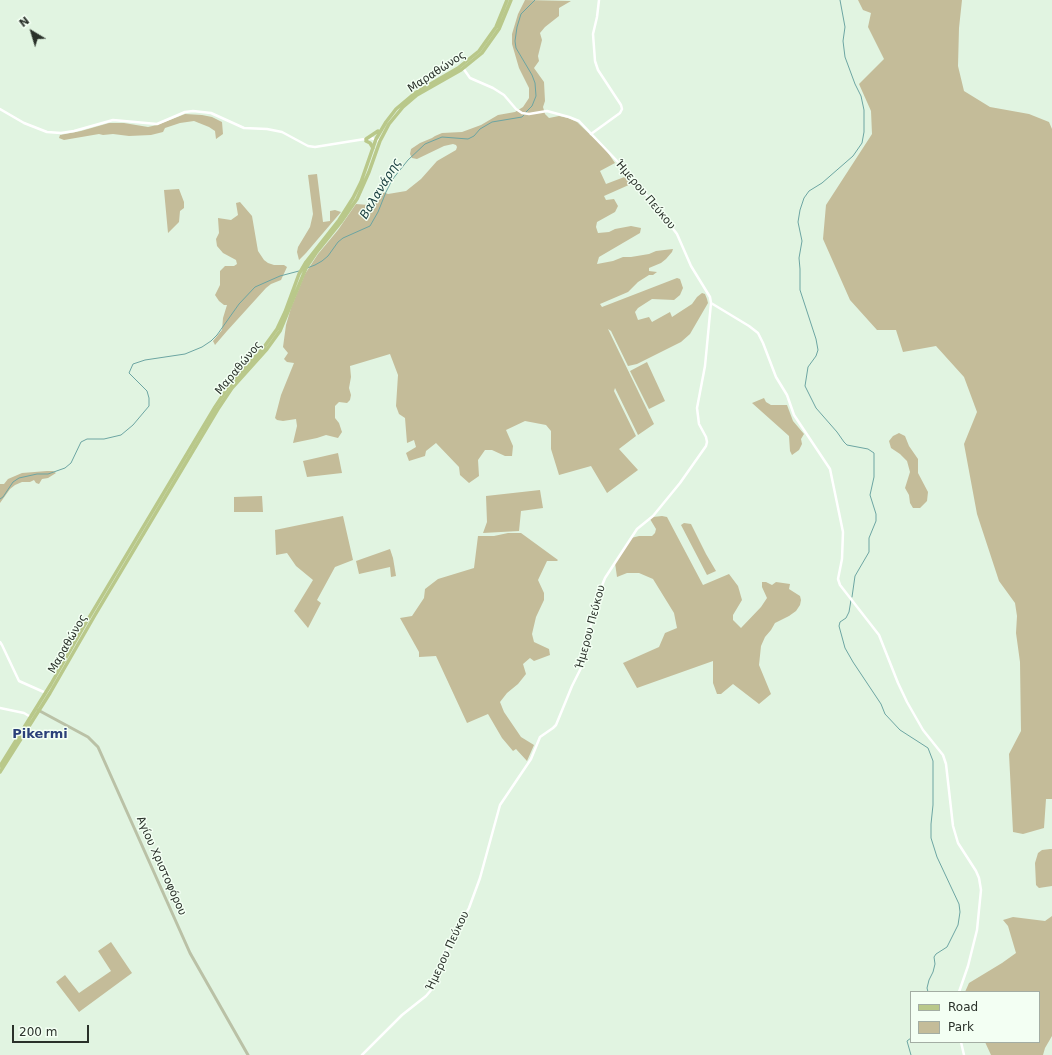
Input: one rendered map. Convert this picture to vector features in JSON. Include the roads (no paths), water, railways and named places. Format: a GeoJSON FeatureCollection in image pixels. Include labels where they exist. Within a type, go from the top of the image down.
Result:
{"type":"FeatureCollection","features":[{"type":"Feature","properties":{"kind":"main road","name":"Μαραθώνος"},"geometry":{"type":"LineString","coordinates":[[307,262],[352,207],[369,172],[382,128],[393,113],[409,98],[424,87],[458,68],[479,51],[496,27],[507,0]]}},
{"type":"Feature","properties":{"kind":"main road","name":"Μαραθώνος"},"geometry":{"type":"LineString","coordinates":[[0,772],[218,409],[232,388],[269,346],[280,330],[307,262],[354,198],[372,148],[406,104],[426,89],[464,68],[482,53],[493,38],[504,18],[511,0]]}},
{"type":"Feature","properties":{"kind":"main road"},"geometry":{"type":"LineString","coordinates":[[372,148],[370,143],[365,140],[382,128]]}},
{"type":"Feature","properties":{"kind":"main road","name":"Αγίου Χριστοφόρου"},"geometry":{"type":"LineString","coordinates":[[38,709],[88,737],[98,747],[187,948],[248,1055]]}},
{"type":"Feature","properties":{"kind":"main road","name":"Μαραθώνος"},"geometry":{"type":"LineString","coordinates":[[0,766],[32,719]]}},
{"type":"Feature","properties":{"kind":"street"},"geometry":{"type":"LineString","coordinates":[[591,134],[620,114],[622,109],[621,105],[598,70],[595,61],[593,34],[599,0]]}},
{"type":"Feature","properties":{"kind":"street","name":"Ήμερου Πεύκου"},"geometry":{"type":"LineString","coordinates":[[362,1055],[402,1015],[426,996],[432,989],[441,969],[449,944],[469,908],[480,878],[500,805],[531,759],[540,737],[556,725],[581,668],[599,592],[605,578],[637,529],[653,516],[680,483],[707,443],[706,437],[699,424],[697,408],[705,366],[711,303],[708,293],[688,259],[681,240],[669,223],[618,162],[579,121],[546,111],[530,114],[522,113],[516,109],[504,95],[469,77],[464,68]]}},
{"type":"Feature","properties":{"kind":"street"},"geometry":{"type":"LineString","coordinates":[[0,109],[24,123],[47,132],[61,133],[74,131],[113,120],[156,124],[185,112],[193,111],[211,114],[244,128],[267,129],[282,132],[308,146],[314,147],[365,140],[377,142]]}},
{"type":"Feature","properties":{"kind":"street"},"geometry":{"type":"LineString","coordinates":[[711,303],[758,333],[776,377],[787,395],[794,416],[830,469],[843,532],[843,550],[839,582],[843,590],[879,635],[907,702],[925,733],[943,755],[948,770],[952,819],[958,843],[976,871],[981,890],[977,930],[968,966],[959,991]]}},
{"type":"Feature","properties":{"kind":"street"},"geometry":{"type":"LineString","coordinates":[[0,642],[19,681],[47,694]]}},
{"type":"Feature","properties":{"kind":"street"},"geometry":{"type":"LineString","coordinates":[[0,708],[22,713],[32,719]]}},
{"type":"Feature","properties":{"kind":"street"},"geometry":{"type":"LineString","coordinates":[[961,1043],[964,1055]]}},
{"type":"Feature","properties":{"kind":"waterway","name":"Βαλανάρης"},"geometry":{"type":"LineString","coordinates":[[526,112],[532,106],[536,96],[535,83],[516,48],[515,41],[521,14],[535,0]]}},
{"type":"Feature","properties":{"kind":"waterway"},"geometry":{"type":"LineString","coordinates":[[840,0],[845,27],[843,41],[845,57],[861,96],[864,110],[864,132],[862,143],[853,156],[822,183],[809,191],[804,198],[798,222],[802,241],[799,258],[800,290],[816,339],[818,350],[816,356],[808,367],[805,386],[816,408],[847,445],[868,449],[874,453],[874,477],[870,495],[876,514],[876,521],[869,538],[869,552],[855,576],[852,597]]}},
{"type":"Feature","properties":{"kind":"waterway","name":"Βαλανάρης"},"geometry":{"type":"LineString","coordinates":[[307,268],[322,261],[343,238],[370,226],[392,180],[408,160],[425,144],[442,137],[468,139],[474,136],[480,129],[492,122],[522,117],[524,115]]}},
{"type":"Feature","properties":{"kind":"waterway","name":"Βαλανάρης"},"geometry":{"type":"LineString","coordinates":[[0,499],[13,482],[19,478],[37,474],[48,474],[65,468],[71,463],[81,442],[87,439],[104,439],[121,435],[133,425],[149,406],[147,391],[129,373],[133,364],[145,360],[185,354],[202,347],[217,335],[239,304],[255,287],[280,276],[299,271]]}},
{"type":"Feature","properties":{"kind":"waterway"},"geometry":{"type":"LineString","coordinates":[[851,600],[849,612],[846,618],[840,622],[839,626],[845,648],[881,704],[885,714],[900,730],[928,748],[933,761],[931,838],[937,857],[959,904],[960,912],[958,925],[947,947],[934,957],[935,964],[929,980],[928,991]]}},
{"type":"Feature","properties":{"kind":"waterway"},"geometry":{"type":"LineString","coordinates":[[910,1039],[907,1041],[911,1055]]}},
{"type":"Feature","properties":{"kind":"district","name":"Pikermi"},"geometry":{"type":"Point","coordinates":[40,735]}}]}
